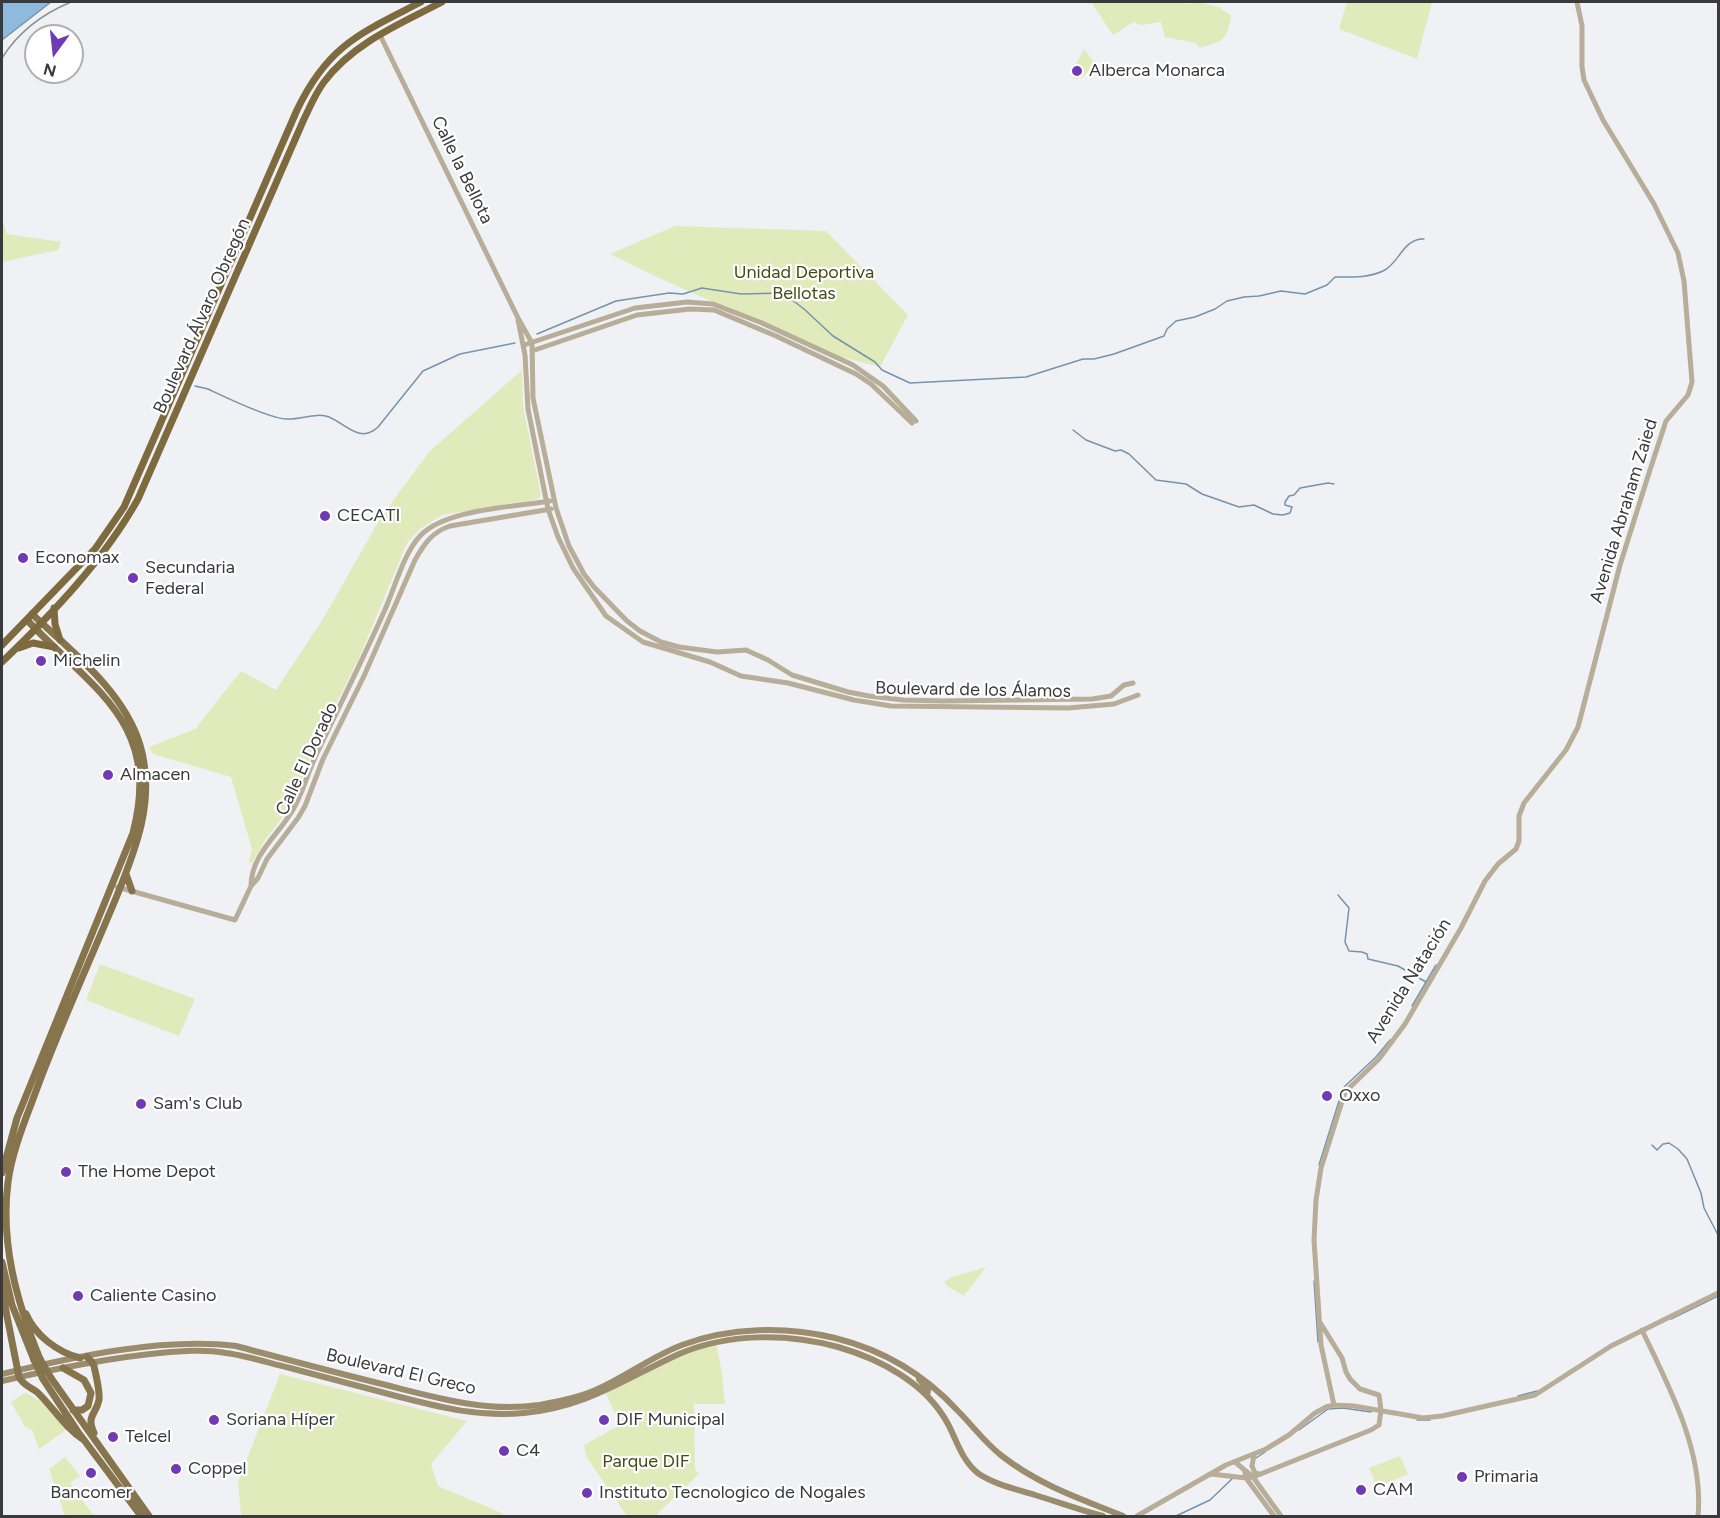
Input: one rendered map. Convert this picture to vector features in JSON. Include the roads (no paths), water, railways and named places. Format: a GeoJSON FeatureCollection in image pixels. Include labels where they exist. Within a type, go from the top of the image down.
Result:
{"type":"FeatureCollection","features":[{"type":"Feature","properties":{"kind":"highway","name":"Boulevard Álvaro Obregón"},"geometry":{"type":"LineString","coordinates":[[2,645],[95,549],[124,507],[297,110],[315,77],[331,57],[348,42],[421,2]]}},
{"type":"Feature","properties":{"kind":"highway","name":"Boulevard Álvaro Obregón"},"geometry":{"type":"LineString","coordinates":[[2,662],[54,608],[113,539],[138,499],[316,94],[334,69],[346,58],[380,35],[442,2]]}},
{"type":"Feature","properties":{"kind":"highway"},"geometry":{"type":"LineString","coordinates":[[54,608],[55,624],[60,640]]}},
{"type":"Feature","properties":{"kind":"highway"},"geometry":{"type":"LineString","coordinates":[[14,650],[33,643],[54,647]]}},
{"type":"Feature","properties":{"kind":"main road"},"geometry":{"type":"LineString","coordinates":[[2,1173],[17,1118],[116,886],[126,871],[139,835],[147,794],[146,772],[140,744],[132,723],[120,705],[99,679],[60,640],[41,622],[29,617]]}},
{"type":"Feature","properties":{"kind":"main road"},"geometry":{"type":"LineString","coordinates":[[29,617],[34,628],[105,695],[117,711],[133,740],[141,783],[138,814],[116,886],[51,1049],[13,1156],[8,1182],[7,1229],[12,1274],[37,1359]]}},
{"type":"Feature","properties":{"kind":"main road"},"geometry":{"type":"LineString","coordinates":[[126,871],[132,891]]}},
{"type":"Feature","properties":{"kind":"main road"},"geometry":{"type":"LineString","coordinates":[[2,1266],[21,1329],[47,1378],[84,1440],[140,1514],[149,1516]]}},
{"type":"Feature","properties":{"kind":"main road"},"geometry":{"type":"LineString","coordinates":[[2,1266],[4,1301],[18,1373],[24,1384],[37,1392],[84,1440]]}},
{"type":"Feature","properties":{"kind":"main road"},"geometry":{"type":"LineString","coordinates":[[16,1292],[32,1325],[57,1349],[65,1354],[86,1359],[99,1400],[90,1422],[99,1446]]}},
{"type":"Feature","properties":{"kind":"main road","name":"Boulevard El Greco"},"geometry":{"type":"LineString","coordinates":[[2,1381],[18,1373],[86,1359],[214,1351],[448,1401],[511,1407],[566,1400],[599,1389],[680,1345],[711,1336],[770,1329],[834,1338],[879,1353],[929,1382],[983,1440],[1041,1482],[1124,1516]]}},
{"type":"Feature","properties":{"kind":"main road","name":"Boulevard El Greco"},"geometry":{"type":"LineString","coordinates":[[335,1376],[453,1410],[490,1415],[528,1413],[568,1406],[694,1350],[730,1340],[776,1337],[825,1344],[868,1357],[926,1392],[947,1422],[971,1467],[992,1481],[1103,1516]]}},
{"type":"Feature","properties":{"kind":"main road","name":"Boulevard El Greco"},"geometry":{"type":"LineString","coordinates":[[2,1374],[63,1368],[86,1359]]}},
{"type":"Feature","properties":{"kind":"main road"},"geometry":{"type":"LineString","coordinates":[[63,1368],[84,1380],[91,1393],[88,1406],[82,1410],[73,1410]]}},
{"type":"Feature","properties":{"kind":"main road"},"geometry":{"type":"LineString","coordinates":[[915,1373],[926,1392],[937,1393],[958,1411]]}},
{"type":"Feature","properties":{"kind":"main road"},"geometry":{"type":"LineString","coordinates":[[47,1378],[99,1446],[140,1514]]}},
{"type":"Feature","properties":{"kind":"main road"},"geometry":{"type":"LineString","coordinates":[[1018,1490],[1039,1492],[1042,1488],[1041,1482]]}},
{"type":"Feature","properties":{"kind":"main road"},"geometry":{"type":"LineString","coordinates":[[1075,1497],[1072,1507],[1080,1516]]}},
{"type":"Feature","properties":{"kind":"street","name":"Avenida Abraham Zaied"},"geometry":{"type":"LineString","coordinates":[[1508,856],[1516,849],[1519,841],[1519,816],[1524,803],[1566,750],[1578,727],[1620,565],[1666,421],[1673,410],[1685,399],[1692,382],[1685,292],[1678,253],[1654,204],[1603,120],[1584,80],[1581,57],[1582,26],[1577,2]]}},
{"type":"Feature","properties":{"kind":"street","name":"Calle la Bellota"},"geometry":{"type":"LineString","coordinates":[[380,35],[532,343]]}},
{"type":"Feature","properties":{"kind":"street"},"geometry":{"type":"LineString","coordinates":[[524,345],[636,308],[687,302],[725,307],[777,333]]}},
{"type":"Feature","properties":{"kind":"street"},"geometry":{"type":"LineString","coordinates":[[525,353],[629,317],[666,310],[714,310],[853,365],[890,393],[914,422]]}},
{"type":"Feature","properties":{"kind":"street","name":"Calle la Bellota"},"geometry":{"type":"LineString","coordinates":[[518,318],[524,345]]}},
{"type":"Feature","properties":{"kind":"street","name":"Boulevard de los Álamos"},"geometry":{"type":"LineString","coordinates":[[532,343],[533,398],[556,508],[576,561],[594,587],[640,631],[679,648],[717,652],[746,650],[768,660],[785,672],[803,679],[848,692],[903,700],[1092,699],[1111,696],[1124,685],[1132,683]]}},
{"type":"Feature","properties":{"kind":"street","name":"Boulevard de los Álamos"},"geometry":{"type":"LineString","coordinates":[[524,345],[527,400],[548,509],[558,537],[573,568],[606,616],[644,642],[710,662],[741,675],[788,682],[854,700],[891,706],[1068,708],[1114,704],[1138,695]]}},
{"type":"Feature","properties":{"kind":"street","name":"Calle El Dorado"},"geometry":{"type":"LineString","coordinates":[[251,886],[251,876],[259,856],[280,830],[296,804],[315,756],[374,636],[406,560],[420,536],[430,527],[451,518],[554,500]]}},
{"type":"Feature","properties":{"kind":"street","name":"Calle El Dorado"},"geometry":{"type":"LineString","coordinates":[[251,886],[305,806],[323,759],[424,545],[440,530],[450,526],[556,508]]}},
{"type":"Feature","properties":{"kind":"street","name":"Avenida Natación"},"geometry":{"type":"LineString","coordinates":[[1334,1405],[1322,1345],[1314,1240],[1316,1200],[1324,1156],[1345,1092],[1379,1059],[1400,1031],[1461,928],[1485,881],[1498,864],[1508,856]]}},
{"type":"Feature","properties":{"kind":"street"},"geometry":{"type":"LineString","coordinates":[[116,886],[235,920],[251,886]]}},
{"type":"Feature","properties":{"kind":"street"},"geometry":{"type":"LineString","coordinates":[[1137,1516],[1226,1465],[1253,1457],[1278,1442],[1318,1411],[1334,1405],[1381,1410],[1423,1418],[1442,1416],[1535,1395],[1600,1353],[1719,1293]]}},
{"type":"Feature","properties":{"kind":"street"},"geometry":{"type":"LineString","coordinates":[[1211,1474],[1259,1474],[1379,1425],[1381,1410],[1379,1395],[1360,1389],[1350,1379],[1342,1358],[1320,1322]]}},
{"type":"Feature","properties":{"kind":"street"},"geometry":{"type":"LineString","coordinates":[[1642,1330],[1674,1399],[1686,1433],[1695,1464],[1699,1498],[1698,1516]]}},
{"type":"Feature","properties":{"kind":"street"},"geometry":{"type":"LineString","coordinates":[[1246,1474],[1253,1457]]}},
{"type":"Feature","properties":{"kind":"street"},"geometry":{"type":"LineString","coordinates":[[1253,1457],[1254,1471],[1259,1474]]}},
{"type":"Feature","properties":{"kind":"street"},"geometry":{"type":"LineString","coordinates":[[1235,1462],[1281,1516]]}},
{"type":"Feature","properties":{"kind":"street"},"geometry":{"type":"LineString","coordinates":[[1221,1475],[1235,1462]]}},
{"type":"Feature","properties":{"kind":"street"},"geometry":{"type":"LineString","coordinates":[[1246,1474],[1274,1516]]}},
{"type":"Feature","properties":{"kind":"water"},"geometry":{"type":"Polygon","coordinates":[[[2,2],[51,2],[2,40],[2,2]]]}},
{"type":"Feature","properties":{"kind":"waterway"},"geometry":{"type":"LineString","coordinates":[[537,334],[616,301],[669,293],[683,294],[702,288],[741,294],[783,293],[833,336],[875,362],[882,370],[910,383],[1026,377],[1083,359],[1114,354],[1164,336],[1167,329],[1176,321],[1195,317],[1227,301],[1281,291],[1305,294],[1327,285],[1335,277],[1359,277],[1383,271],[1411,243],[1424,239]]}},
{"type":"Feature","properties":{"kind":"waterway"},"geometry":{"type":"LineString","coordinates":[[195,386],[208,389],[247,407],[279,418],[324,416],[353,431],[365,434],[378,427],[423,371],[460,354],[515,343]]}},
{"type":"Feature","properties":{"kind":"waterway"},"geometry":{"type":"LineString","coordinates":[[1073,430],[1086,440],[1129,454],[1156,480],[1186,484],[1202,494],[1239,507],[1254,505],[1273,514],[1283,515],[1290,513],[1292,507],[1285,505],[1285,502],[1300,488],[1334,484]]}},
{"type":"Feature","properties":{"kind":"waterway"},"geometry":{"type":"LineString","coordinates":[[1338,895],[1349,908],[1345,942],[1349,951],[1362,952],[1367,954],[1368,959],[1398,966],[1426,982]]}},
{"type":"Feature","properties":{"kind":"waterway"},"geometry":{"type":"LineString","coordinates":[[1412,1006],[1436,965]]}},
{"type":"Feature","properties":{"kind":"waterway"},"geometry":{"type":"LineString","coordinates":[[1343,1091],[1344,1087],[1376,1057],[1390,1040]]}},
{"type":"Feature","properties":{"kind":"waterway"},"geometry":{"type":"LineString","coordinates":[[1319,1165],[1339,1101]]}},
{"type":"Feature","properties":{"kind":"waterway"},"geometry":{"type":"LineString","coordinates":[[1652,1145],[1657,1150],[1663,1144],[1669,1143],[1687,1159],[1701,1193],[1704,1208],[1718,1235]]}},
{"type":"Feature","properties":{"kind":"waterway"},"geometry":{"type":"LineString","coordinates":[[1314,1281],[1318,1342]]}},
{"type":"Feature","properties":{"kind":"waterway"},"geometry":{"type":"LineString","coordinates":[[1671,1319],[1718,1296]]}},
{"type":"Feature","properties":{"kind":"waterway"},"geometry":{"type":"LineString","coordinates":[[1518,1396],[1537,1391]]}},
{"type":"Feature","properties":{"kind":"waterway"},"geometry":{"type":"LineString","coordinates":[[1299,1430],[1328,1409],[1343,1408],[1371,1412]]}},
{"type":"Feature","properties":{"kind":"waterway"},"geometry":{"type":"LineString","coordinates":[[1417,1420],[1430,1420]]}},
{"type":"Feature","properties":{"kind":"waterway"},"geometry":{"type":"LineString","coordinates":[[1256,1458],[1265,1452]]}},
{"type":"Feature","properties":{"kind":"waterway"},"geometry":{"type":"LineString","coordinates":[[1176,1516],[1210,1500],[1233,1478]]}},
{"type":"Feature","properties":{"kind":"railway"},"geometry":{"type":"LineString","coordinates":[[2,58],[32,24],[71,2]]}},
{"type":"Feature","properties":{"kind":"place","name":"Alberca Monarca"},"geometry":{"type":"Point","coordinates":[1077,71]}},
{"type":"Feature","properties":{"kind":"place","name":"CECATI"},"geometry":{"type":"Point","coordinates":[325,516]}},
{"type":"Feature","properties":{"kind":"place","name":"Economax"},"geometry":{"type":"Point","coordinates":[23,558]}},
{"type":"Feature","properties":{"kind":"place","name":"Secundaria Federal"},"geometry":{"type":"Point","coordinates":[133,578]}},
{"type":"Feature","properties":{"kind":"place","name":"Michelin"},"geometry":{"type":"Point","coordinates":[41,661]}},
{"type":"Feature","properties":{"kind":"place","name":"Almacen"},"geometry":{"type":"Point","coordinates":[108,775]}},
{"type":"Feature","properties":{"kind":"place","name":"Oxxo"},"geometry":{"type":"Point","coordinates":[1327,1096]}},
{"type":"Feature","properties":{"kind":"place","name":"Sam's Club"},"geometry":{"type":"Point","coordinates":[141,1104]}},
{"type":"Feature","properties":{"kind":"place","name":"The Home Depot"},"geometry":{"type":"Point","coordinates":[66,1172]}},
{"type":"Feature","properties":{"kind":"place","name":"Caliente Casino"},"geometry":{"type":"Point","coordinates":[78,1296]}},
{"type":"Feature","properties":{"kind":"place","name":"Soriana Híper"},"geometry":{"type":"Point","coordinates":[214,1420]}},
{"type":"Feature","properties":{"kind":"place","name":"DIF Municipal"},"geometry":{"type":"Point","coordinates":[604,1420]}},
{"type":"Feature","properties":{"kind":"place","name":"Telcel"},"geometry":{"type":"Point","coordinates":[113,1437]}},
{"type":"Feature","properties":{"kind":"place","name":"C4"},"geometry":{"type":"Point","coordinates":[504,1451]}},
{"type":"Feature","properties":{"kind":"place","name":"Coppel"},"geometry":{"type":"Point","coordinates":[176,1469]}},
{"type":"Feature","properties":{"kind":"place","name":"Bancomer"},"geometry":{"type":"Point","coordinates":[91,1473]}},
{"type":"Feature","properties":{"kind":"place","name":"Primaria"},"geometry":{"type":"Point","coordinates":[1462,1477]}},
{"type":"Feature","properties":{"kind":"place","name":"CAM"},"geometry":{"type":"Point","coordinates":[1361,1490]}},
{"type":"Feature","properties":{"kind":"place","name":"Instituto Tecnologico de Nogales"},"geometry":{"type":"Point","coordinates":[587,1493]}},
{"type":"Feature","properties":{"kind":"park label","name":"Unidad Deportiva Bellotas"},"geometry":{"type":"Point","coordinates":[804,283]}},
{"type":"Feature","properties":{"kind":"park label","name":"Parque DIF"},"geometry":{"type":"Point","coordinates":[646,1462]}}]}
